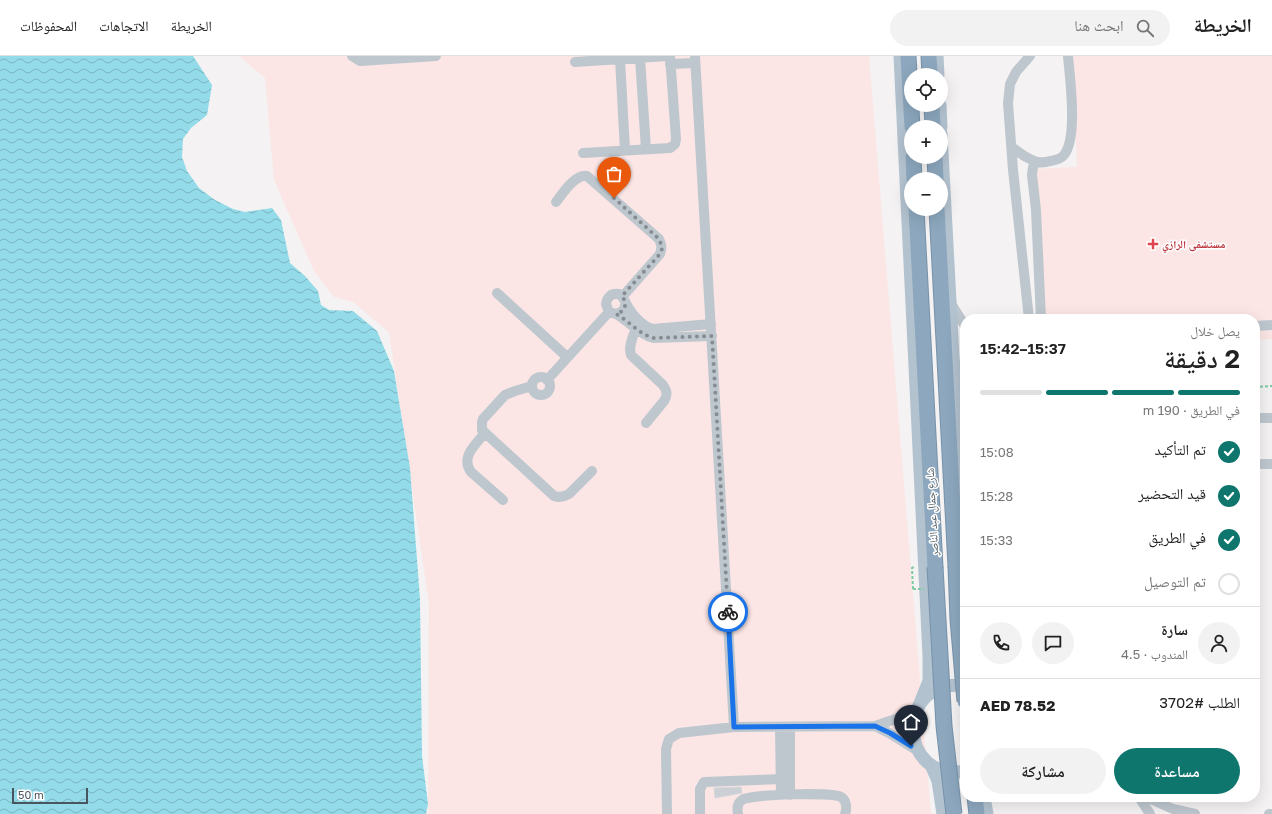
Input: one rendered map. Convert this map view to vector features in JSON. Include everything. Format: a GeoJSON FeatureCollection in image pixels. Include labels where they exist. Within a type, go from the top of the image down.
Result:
{"type":"FeatureCollection","features":[{"type":"Feature","properties":{"kind":"highway"},"geometry":{"type":"LineString","coordinates":[[908,56],[912,120]]}},
{"type":"Feature","properties":{"kind":"highway"},"geometry":{"type":"LineString","coordinates":[[929,56],[930,68]]}},
{"type":"Feature","properties":{"kind":"highway","name":"شارع جمال عبد الناصر"},"geometry":{"type":"LineString","coordinates":[[916,216],[943,719],[954,814]]}},
{"type":"Feature","properties":{"kind":"highway","name":"شارع جمال عبد الناصر"},"geometry":{"type":"LineString","coordinates":[[937,216],[960,642]]}},
{"type":"Feature","properties":{"kind":"highway"},"geometry":{"type":"LineString","coordinates":[[976,802],[977,814]]}},
{"type":"Feature","properties":{"kind":"main road"},"geometry":{"type":"LineString","coordinates":[[900,56],[929,681],[913,723],[913,734],[918,750],[931,764],[947,771],[960,772]]}},
{"type":"Feature","properties":{"kind":"main road"},"geometry":{"type":"LineString","coordinates":[[937,56],[938,68]]}},
{"type":"Feature","properties":{"kind":"main road"},"geometry":{"type":"LineString","coordinates":[[943,164],[960,486]]}},
{"type":"Feature","properties":{"kind":"main road"},"geometry":{"type":"LineString","coordinates":[[918,709],[926,697],[936,690],[948,686],[960,686]]}},
{"type":"Feature","properties":{"kind":"main road"},"geometry":{"type":"LineString","coordinates":[[931,764],[938,780],[943,814]]}},
{"type":"Feature","properties":{"kind":"main road"},"geometry":{"type":"LineString","coordinates":[[985,802],[987,814]]}},
{"type":"Feature","properties":{"kind":"street"},"geometry":{"type":"LineString","coordinates":[[352,56],[360,60],[436,56]]}},
{"type":"Feature","properties":{"kind":"street"},"geometry":{"type":"LineString","coordinates":[[1029,314],[1008,103],[1010,84],[1016,72],[1030,56]]}},
{"type":"Feature","properties":{"kind":"street"},"geometry":{"type":"LineString","coordinates":[[1012,147],[1025,157],[1042,163],[1058,160],[1063,156],[1068,148],[1071,134],[1072,100],[1068,56]]}},
{"type":"Feature","properties":{"kind":"street"},"geometry":{"type":"LineString","coordinates":[[640,58],[646,149]]}},
{"type":"Feature","properties":{"kind":"street"},"geometry":{"type":"LineString","coordinates":[[575,62],[640,58],[695,59],[734,727]]}},
{"type":"Feature","properties":{"kind":"street"},"geometry":{"type":"LineString","coordinates":[[620,59],[625,150]]}},
{"type":"Feature","properties":{"kind":"street"},"geometry":{"type":"LineString","coordinates":[[583,153],[670,148],[675,144],[669,59]]}},
{"type":"Feature","properties":{"kind":"street"},"geometry":{"type":"LineString","coordinates":[[1036,162],[1032,167],[1032,175],[1036,210],[1041,314]]}},
{"type":"Feature","properties":{"kind":"street"},"geometry":{"type":"LineString","coordinates":[[547,380],[613,313],[623,311],[624,300],[660,254],[662,249],[659,239],[587,176],[579,176],[556,202]]}},
{"type":"Feature","properties":{"kind":"street"},"geometry":{"type":"LineString","coordinates":[[497,293],[567,358]]}},
{"type":"Feature","properties":{"kind":"street"},"geometry":{"type":"LineString","coordinates":[[711,324],[653,329],[647,327],[631,311],[624,300],[615,294],[608,297],[606,304],[613,313],[646,336],[658,339],[712,336]]}},
{"type":"Feature","properties":{"kind":"street"},"geometry":{"type":"LineString","coordinates":[[950,302],[960,318]]}},
{"type":"Feature","properties":{"kind":"street"},"geometry":{"type":"LineString","coordinates":[[1260,326],[1272,325]]}},
{"type":"Feature","properties":{"kind":"street"},"geometry":{"type":"LineString","coordinates":[[636,328],[630,346],[631,355],[663,385],[667,393],[664,401],[646,423]]}},
{"type":"Feature","properties":{"kind":"street"},"geometry":{"type":"LineString","coordinates":[[955,390],[960,374]]}},
{"type":"Feature","properties":{"kind":"street"},"geometry":{"type":"LineString","coordinates":[[537,378],[544,378],[550,386],[545,395],[541,395],[535,393],[532,386],[534,380],[537,378]]}},
{"type":"Feature","properties":{"kind":"street"},"geometry":{"type":"LineString","coordinates":[[532,386],[510,393],[501,399],[482,422],[481,426],[485,433],[554,496],[564,497],[569,494],[592,471]]}},
{"type":"Feature","properties":{"kind":"street"},"geometry":{"type":"LineString","coordinates":[[1260,418],[1272,418]]}},
{"type":"Feature","properties":{"kind":"street"},"geometry":{"type":"LineString","coordinates":[[485,433],[469,453],[466,463],[471,472],[503,500]]}},
{"type":"Feature","properties":{"kind":"street"},"geometry":{"type":"LineString","coordinates":[[1260,464],[1272,464]]}},
{"type":"Feature","properties":{"kind":"street"},"geometry":{"type":"LineString","coordinates":[[667,814],[666,748],[669,739],[679,733],[734,727],[875,726],[918,709]]}},
{"type":"Feature","properties":{"kind":"street"},"geometry":{"type":"LineString","coordinates":[[875,726],[918,750]]}},
{"type":"Feature","properties":{"kind":"street"},"geometry":{"type":"LineString","coordinates":[[785,727],[781,779],[785,795]]}},
{"type":"Feature","properties":{"kind":"street"},"geometry":{"type":"LineString","coordinates":[[785,727],[785,795]]}},
{"type":"Feature","properties":{"kind":"street"},"geometry":{"type":"LineString","coordinates":[[700,814],[700,789],[704,782],[781,779]]}},
{"type":"Feature","properties":{"kind":"street"},"geometry":{"type":"LineString","coordinates":[[738,814],[739,803],[742,799],[748,797],[785,795],[836,795],[844,800],[846,805],[845,814]]}},
{"type":"Feature","properties":{"kind":"street"},"geometry":{"type":"LineString","coordinates":[[1142,802],[1150,814]]}},
{"type":"Feature","properties":{"kind":"street"},"geometry":{"type":"LineString","coordinates":[[1157,802],[1182,813],[1195,814]]}},
{"type":"Feature","properties":{"kind":"path"},"geometry":{"type":"LineString","coordinates":[[1260,387],[1272,386]]}},
{"type":"Feature","properties":{"kind":"path"},"geometry":{"type":"LineString","coordinates":[[912,568],[913,589]]}},
{"type":"Feature","properties":{"kind":"shaded area"},"geometry":{"type":"Polygon","coordinates":[[[239,56],[869,56],[931,814],[428,814],[429,604],[389,332],[353,302],[334,297],[314,271],[274,180],[265,78],[239,56]]]}},
{"type":"Feature","properties":{"kind":"shaded area","name":"مستشفى الرازي"},"geometry":{"type":"Polygon","coordinates":[[[1072,56],[1272,56],[1272,339],[1260,340],[1260,314],[1037,314],[1030,169],[1077,167],[1072,56]]]}},
{"type":"Feature","properties":{"kind":"water"},"geometry":{"type":"Polygon","coordinates":[[[0,56],[193,56],[212,85],[207,115],[191,128],[183,139],[182,157],[187,171],[199,188],[215,200],[233,209],[245,212],[272,208],[281,220],[290,263],[305,276],[318,291],[321,305],[329,310],[353,311],[377,331],[394,371],[410,468],[420,599],[422,756],[428,804],[426,814],[0,814],[0,56]]]}},
{"type":"Feature","properties":{"kind":"building"},"geometry":{"type":"Polygon","coordinates":[[[741,787],[742,793],[715,798],[714,788],[741,787]]]}},
{"type":"Feature","properties":{"kind":"way so far"},"geometry":{"type":"LineString","coordinates":[[614,198],[659,239],[662,249],[658,258],[622,296],[625,299],[625,307],[623,311],[616,314],[646,336],[658,339],[712,336],[728,612]]}},
{"type":"Feature","properties":{"kind":"place","name":"مستشفى الرازي"},"geometry":{"type":"Point","coordinates":[1153,244]}},
{"type":"Feature","properties":{"kind":"route"},"geometry":{"type":"LineString","coordinates":[[728,612],[734,727],[875,726],[911,746]]}}]}
